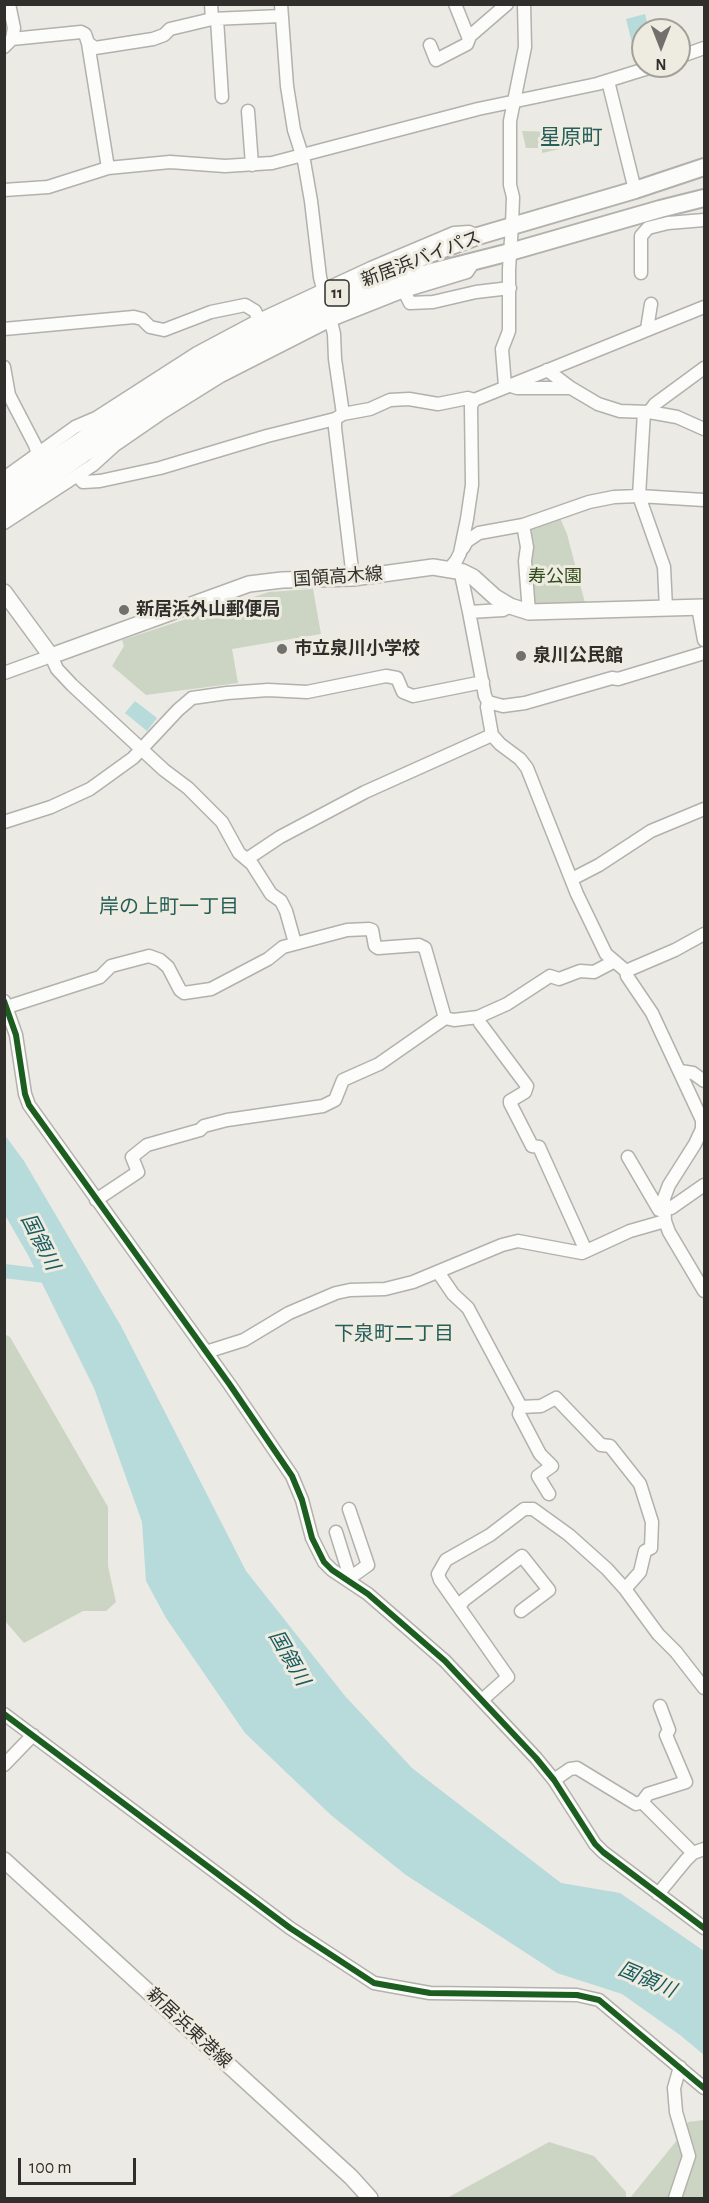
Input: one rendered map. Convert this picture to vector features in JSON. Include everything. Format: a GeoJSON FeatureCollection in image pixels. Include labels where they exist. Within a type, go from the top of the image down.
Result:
{"type":"FeatureCollection","features":[{"type":"Feature","properties":{"kind":"highway","name":"新居浜バイパス"},"geometry":{"type":"LineString","coordinates":[[4,509],[159,402],[327,305],[435,252],[512,225],[635,190],[705,167]]}},
{"type":"Feature","properties":{"kind":"highway","name":"新居浜バイパス"},"geometry":{"type":"LineString","coordinates":[[4,492],[164,385],[269,325],[416,276],[705,198]]}},
{"type":"Feature","properties":{"kind":"main road","name":"国領高木線"},"geometry":{"type":"LineString","coordinates":[[51,656],[249,584],[282,580],[353,578],[433,567],[457,570]]}},
{"type":"Feature","properties":{"kind":"main road"},"geometry":{"type":"LineString","coordinates":[[457,570],[473,577],[495,597],[510,606],[529,612],[701,607]]}},
{"type":"Feature","properties":{"kind":"main road"},"geometry":{"type":"LineString","coordinates":[[4,592],[51,656]]}},
{"type":"Feature","properties":{"kind":"main road","name":"新居浜東港線"},"geometry":{"type":"LineString","coordinates":[[4,1860],[351,2177],[370,2199]]}},
{"type":"Feature","properties":{"kind":"street"},"geometry":{"type":"LineString","coordinates":[[8,43],[14,28],[9,4]]}},
{"type":"Feature","properties":{"kind":"street"},"geometry":{"type":"LineString","coordinates":[[211,4],[220,48],[217,62],[225,89]]}},
{"type":"Feature","properties":{"kind":"street"},"geometry":{"type":"LineString","coordinates":[[454,4],[469,39]]}},
{"type":"Feature","properties":{"kind":"street"},"geometry":{"type":"LineString","coordinates":[[430,45],[436,60],[467,44],[470,36],[507,4]]}},
{"type":"Feature","properties":{"kind":"street"},"geometry":{"type":"LineString","coordinates":[[508,386],[502,349],[509,331],[513,197],[510,185],[510,121],[525,47],[524,4]]}},
{"type":"Feature","properties":{"kind":"street"},"geometry":{"type":"LineString","coordinates":[[88,43],[95,48],[153,39],[164,35],[170,29],[214,19],[281,10],[286,86],[311,201],[327,305],[353,578]]}},
{"type":"Feature","properties":{"kind":"street"},"geometry":{"type":"LineString","coordinates":[[8,43],[81,32],[85,34],[108,168]]}},
{"type":"Feature","properties":{"kind":"street"},"geometry":{"type":"LineString","coordinates":[[4,190],[48,186],[108,168],[170,162],[225,166],[272,163],[478,109],[608,81],[631,74]]}},
{"type":"Feature","properties":{"kind":"street"},"geometry":{"type":"LineString","coordinates":[[608,81],[635,190]]}},
{"type":"Feature","properties":{"kind":"street"},"geometry":{"type":"LineString","coordinates":[[248,111],[252,165]]}},
{"type":"Feature","properties":{"kind":"street"},"geometry":{"type":"LineString","coordinates":[[642,273],[641,236],[648,228],[668,223],[705,220]]}},
{"type":"Feature","properties":{"kind":"street"},"geometry":{"type":"LineString","coordinates":[[4,478],[75,427],[96,418],[188,359],[259,320],[404,291],[467,272],[475,260]]}},
{"type":"Feature","properties":{"kind":"street"},"geometry":{"type":"LineString","coordinates":[[404,291],[410,303],[510,288]]}},
{"type":"Feature","properties":{"kind":"street"},"geometry":{"type":"LineString","coordinates":[[647,329],[651,304]]}},
{"type":"Feature","properties":{"kind":"street"},"geometry":{"type":"LineString","coordinates":[[4,329],[134,317],[142,319],[150,327],[164,330],[211,312],[245,305],[255,311],[259,320]]}},
{"type":"Feature","properties":{"kind":"street"},"geometry":{"type":"LineString","coordinates":[[4,523],[93,465],[115,445],[160,414],[327,305]]}},
{"type":"Feature","properties":{"kind":"street"},"geometry":{"type":"LineString","coordinates":[[705,307],[474,400],[471,405],[472,485],[457,570],[462,579],[488,702],[492,735],[527,768],[572,879],[606,954],[626,971],[652,1013],[702,1120],[702,1129],[695,1144],[669,1185],[664,1198],[669,1232],[705,1291]]}},
{"type":"Feature","properties":{"kind":"street"},"geometry":{"type":"LineString","coordinates":[[4,367],[9,395],[38,454]]}},
{"type":"Feature","properties":{"kind":"street"},"geometry":{"type":"LineString","coordinates":[[666,608],[664,567],[639,496],[646,412],[705,368]]}},
{"type":"Feature","properties":{"kind":"street"},"geometry":{"type":"LineString","coordinates":[[547,370],[598,404],[620,411],[677,417],[705,429]]}},
{"type":"Feature","properties":{"kind":"street"},"geometry":{"type":"LineString","coordinates":[[508,386],[571,388]]}},
{"type":"Feature","properties":{"kind":"street"},"geometry":{"type":"LineString","coordinates":[[77,475],[83,482],[100,481],[160,468],[267,436],[370,409],[390,400],[409,399],[438,404],[468,398],[474,400]]}},
{"type":"Feature","properties":{"kind":"street"},"geometry":{"type":"LineString","coordinates":[[460,553],[467,541],[479,533],[523,525],[589,502],[614,497],[639,496],[705,500]]}},
{"type":"Feature","properties":{"kind":"street"},"geometry":{"type":"LineString","coordinates":[[523,525],[527,547],[525,561],[529,612]]}},
{"type":"Feature","properties":{"kind":"street"},"geometry":{"type":"LineString","coordinates":[[469,612],[503,610],[510,606]]}},
{"type":"Feature","properties":{"kind":"street"},"geometry":{"type":"LineString","coordinates":[[701,607],[705,640]]}},
{"type":"Feature","properties":{"kind":"street"},"geometry":{"type":"LineString","coordinates":[[488,702],[503,706],[525,703],[612,678],[618,679],[705,652]]}},
{"type":"Feature","properties":{"kind":"street"},"geometry":{"type":"LineString","coordinates":[[4,673],[51,656],[57,669],[72,685],[222,822],[239,853],[247,859],[271,894],[286,910],[295,943]]}},
{"type":"Feature","properties":{"kind":"street"},"geometry":{"type":"LineString","coordinates":[[4,822],[51,807],[90,789],[134,758],[192,698],[268,690],[307,692],[386,676],[397,678],[403,692],[413,696],[483,682]]}},
{"type":"Feature","properties":{"kind":"street"},"geometry":{"type":"LineString","coordinates":[[247,859],[280,837],[365,792],[492,735]]}},
{"type":"Feature","properties":{"kind":"street"},"geometry":{"type":"LineString","coordinates":[[572,879],[651,831],[705,809]]}},
{"type":"Feature","properties":{"kind":"street"},"geometry":{"type":"LineString","coordinates":[[445,1018],[425,948],[419,945],[378,948],[375,946],[372,930],[369,929],[347,930],[283,947],[268,959],[211,989],[184,993],[180,990],[168,967],[160,960],[149,956],[111,966],[100,977],[6,1004],[16,1035],[25,1094],[29,1105],[292,1476],[319,1554],[332,1570],[349,1579],[368,1594],[445,1661],[554,1780],[595,1844],[705,1928]]}},
{"type":"Feature","properties":{"kind":"street"},"geometry":{"type":"LineString","coordinates":[[626,971],[655,960],[705,934]]}},
{"type":"Feature","properties":{"kind":"street"},"geometry":{"type":"LineString","coordinates":[[96,1200],[138,1172],[132,1156],[147,1145],[227,1120],[323,1106],[335,1100],[343,1080],[379,1064],[445,1018],[454,1020],[478,1017],[507,1004],[550,976],[559,979],[580,971],[594,972],[613,962]]}},
{"type":"Feature","properties":{"kind":"street"},"geometry":{"type":"LineString","coordinates":[[478,1017],[480,1023],[527,1086],[525,1092],[510,1101],[510,1104],[532,1146],[539,1147],[586,1251]]}},
{"type":"Feature","properties":{"kind":"street"},"geometry":{"type":"LineString","coordinates":[[680,1071],[693,1073],[705,1081]]}},
{"type":"Feature","properties":{"kind":"street"},"geometry":{"type":"LineString","coordinates":[[628,1157],[659,1210],[665,1215]]}},
{"type":"Feature","properties":{"kind":"street"},"geometry":{"type":"LineString","coordinates":[[206,1352],[244,1340],[289,1313],[336,1293],[350,1290],[385,1289],[413,1282],[518,1241],[576,1253],[586,1251],[665,1215],[705,1185]]}},
{"type":"Feature","properties":{"kind":"street"},"geometry":{"type":"LineString","coordinates":[[438,1272],[453,1294],[468,1308],[521,1407],[519,1413],[524,1424],[540,1454],[552,1466],[538,1476],[549,1494]]}},
{"type":"Feature","properties":{"kind":"street"},"geometry":{"type":"LineString","coordinates":[[521,1407],[541,1406],[556,1398],[601,1445],[610,1446],[640,1484],[652,1522],[651,1548],[645,1551],[640,1572],[625,1589]]}},
{"type":"Feature","properties":{"kind":"street"},"geometry":{"type":"LineString","coordinates":[[349,1509],[368,1565],[349,1579]]}},
{"type":"Feature","properties":{"kind":"street"},"geometry":{"type":"LineString","coordinates":[[482,1700],[508,1677],[438,1574],[446,1560],[524,1509],[533,1509],[569,1535],[625,1589],[658,1634],[705,1688]]}},
{"type":"Feature","properties":{"kind":"street"},"geometry":{"type":"LineString","coordinates":[[336,1532],[349,1579]]}},
{"type":"Feature","properties":{"kind":"street"},"geometry":{"type":"LineString","coordinates":[[460,1606],[464,1600],[522,1556],[549,1590],[521,1611]]}},
{"type":"Feature","properties":{"kind":"street"},"geometry":{"type":"LineString","coordinates":[[554,1780],[570,1769],[577,1768],[636,1804],[642,1802],[648,1794],[686,1782],[666,1735],[669,1730],[660,1707]]}},
{"type":"Feature","properties":{"kind":"street"},"geometry":{"type":"LineString","coordinates":[[4,1714],[290,1928],[374,1983],[430,1993],[577,1995],[599,2000],[705,2088]]}},
{"type":"Feature","properties":{"kind":"street"},"geometry":{"type":"LineString","coordinates":[[4,1765],[33,1735]]}},
{"type":"Feature","properties":{"kind":"street"},"geometry":{"type":"LineString","coordinates":[[642,1802],[699,1851],[658,1894]]}},
{"type":"Feature","properties":{"kind":"street"},"geometry":{"type":"LineString","coordinates":[[675,2198],[688,2156],[676,2112],[674,2088],[680,2067]]}},
{"type":"Feature","properties":{"kind":"green space"},"geometry":{"type":"Polygon","coordinates":[[[572,129],[574,140],[569,147],[542,153],[542,148],[526,148],[522,131],[556,132],[572,129]]]}},
{"type":"Feature","properties":{"kind":"green space","name":"寿公園"},"geometry":{"type":"Polygon","coordinates":[[[560,518],[567,534],[585,603],[534,603],[529,529],[560,518]]]}},
{"type":"Feature","properties":{"kind":"green space"},"geometry":{"type":"Polygon","coordinates":[[[313,589],[321,634],[232,649],[238,683],[146,695],[112,666],[124,646],[122,640],[269,592],[313,589]]]}},
{"type":"Feature","properties":{"kind":"green space"},"geometry":{"type":"Polygon","coordinates":[[[4,1334],[10,1337],[108,1507],[108,1566],[116,1602],[106,1611],[83,1611],[24,1643],[5,1621],[4,1334]]]}},
{"type":"Feature","properties":{"kind":"green space"},"geometry":{"type":"Polygon","coordinates":[[[704,2120],[704,2198],[630,2198],[682,2134],[688,2122],[704,2120]]]}},
{"type":"Feature","properties":{"kind":"green space"},"geometry":{"type":"Polygon","coordinates":[[[549,2142],[594,2156],[626,2192],[626,2198],[447,2198],[549,2142]]]}},
{"type":"Feature","properties":{"kind":"water"},"geometry":{"type":"Polygon","coordinates":[[[645,14],[646,18],[631,18],[631,39],[626,19],[645,14]]]}},
{"type":"Feature","properties":{"kind":"water"},"geometry":{"type":"Polygon","coordinates":[[[135,701],[157,718],[147,731],[125,713],[135,701]]]}},
{"type":"Feature","properties":{"kind":"water","name":"国領川"},"geometry":{"type":"Polygon","coordinates":[[[4,1134],[24,1161],[121,1326],[246,1571],[345,1696],[412,1768],[561,1883],[620,1893],[704,1951],[704,2055],[622,1994],[557,1973],[406,1875],[332,1816],[245,1733],[166,1618],[146,1581],[142,1522],[94,1388],[28,1255],[5,1215],[4,1134]]]}},
{"type":"Feature","properties":{"kind":"waterway","name":"国領川"},"geometry":{"type":"LineString","coordinates":[[4,1271],[54,1277]]}},
{"type":"Feature","properties":{"kind":"cycle path"},"geometry":{"type":"LineString","coordinates":[[4,1001],[16,1035],[25,1094],[29,1105],[230,1385],[292,1476],[302,1500],[312,1538],[324,1562],[368,1594],[445,1661],[536,1758],[554,1780],[595,1844],[603,1852],[704,1928]]}},
{"type":"Feature","properties":{"kind":"cycle path"},"geometry":{"type":"LineString","coordinates":[[4,1714],[290,1928],[374,1983],[430,1993],[577,1995],[599,2000],[704,2088]]}},
{"type":"Feature","properties":{"kind":"place","name":"新居浜外山郵便局"},"geometry":{"type":"Point","coordinates":[124,610]}},
{"type":"Feature","properties":{"kind":"place","name":"市立泉川小学校"},"geometry":{"type":"Point","coordinates":[282,649]}},
{"type":"Feature","properties":{"kind":"place","name":"泉川公民館"},"geometry":{"type":"Point","coordinates":[521,656]}},
{"type":"Feature","properties":{"kind":"district","name":"星原町"},"geometry":{"type":"Point","coordinates":[571,138]}},
{"type":"Feature","properties":{"kind":"district","name":"岸の上町一丁目"},"geometry":{"type":"Point","coordinates":[169,907]}},
{"type":"Feature","properties":{"kind":"district","name":"下泉町二丁目"},"geometry":{"type":"Point","coordinates":[394,1334]}}]}
